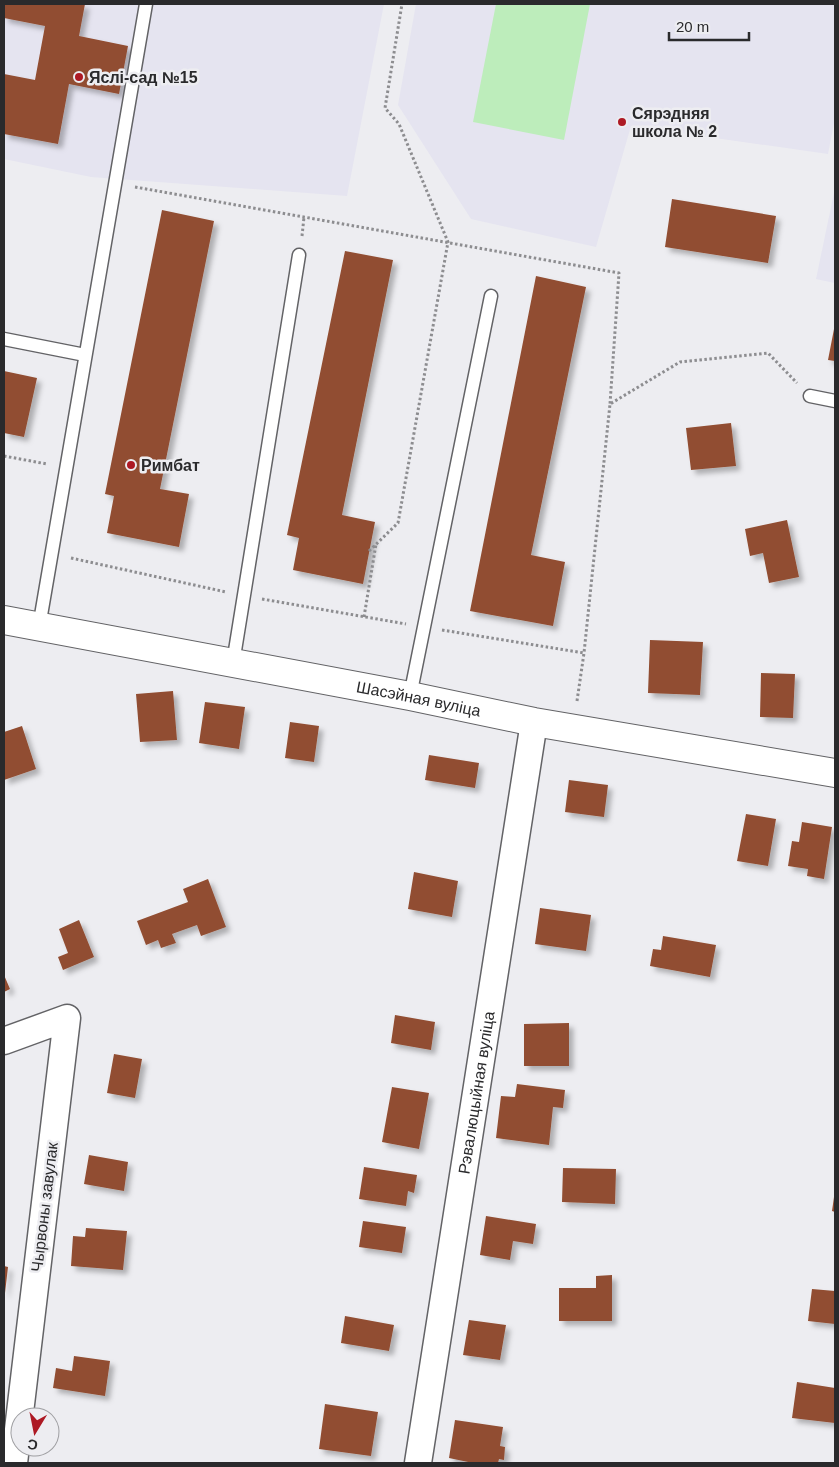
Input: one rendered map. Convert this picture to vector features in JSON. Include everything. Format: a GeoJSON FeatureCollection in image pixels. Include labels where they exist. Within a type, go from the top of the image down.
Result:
{"type":"FeatureCollection","features":[{"type":"Feature","properties":{"kind":"main road","name":"Шасэйная вуліца"},"geometry":{"type":"LineString","coordinates":[[4,620],[410,696],[572,729],[835,773]]}},
{"type":"Feature","properties":{"kind":"street","name":"Рэвалюцыйная вуліца"},"geometry":{"type":"LineString","coordinates":[[418,1463],[534,722]]}},
{"type":"Feature","properties":{"kind":"street","name":"Чырвоны завулак"},"geometry":{"type":"LineString","coordinates":[[4,1042],[67,1018],[14,1463]]}},
{"type":"Feature","properties":{"kind":"lane"},"geometry":{"type":"LineString","coordinates":[[39,627],[146,4]]}},
{"type":"Feature","properties":{"kind":"lane"},"geometry":{"type":"LineString","coordinates":[[233,663],[299,255]]}},
{"type":"Feature","properties":{"kind":"lane"},"geometry":{"type":"LineString","coordinates":[[410,696],[491,296]]}},
{"type":"Feature","properties":{"kind":"lane"},"geometry":{"type":"LineString","coordinates":[[4,339],[85,355]]}},
{"type":"Feature","properties":{"kind":"lane"},"geometry":{"type":"LineString","coordinates":[[810,396],[835,402]]}},
{"type":"Feature","properties":{"kind":"path"},"geometry":{"type":"LineString","coordinates":[[369,551],[398,523],[448,242],[399,124],[385,108],[402,4]]}},
{"type":"Feature","properties":{"kind":"path"},"geometry":{"type":"LineString","coordinates":[[115,184],[619,274],[610,404],[584,653],[572,729]]}},
{"type":"Feature","properties":{"kind":"path"},"geometry":{"type":"LineString","coordinates":[[610,404],[680,362],[768,353],[810,396]]}},
{"type":"Feature","properties":{"kind":"path"},"geometry":{"type":"LineString","coordinates":[[4,456],[66,468]]}},
{"type":"Feature","properties":{"kind":"path"},"geometry":{"type":"LineString","coordinates":[[364,617],[376,544]]}},
{"type":"Feature","properties":{"kind":"path"},"geometry":{"type":"LineString","coordinates":[[52,554],[244,596]]}},
{"type":"Feature","properties":{"kind":"shaded area"},"geometry":{"type":"Polygon","coordinates":[[[4,4],[384,4],[347,196],[91,177],[4,159],[4,4]]]}},
{"type":"Feature","properties":{"kind":"shaded area","name":"Сярэдняя школа № 2"},"geometry":{"type":"Polygon","coordinates":[[[416,4],[835,4],[835,118],[828,154],[631,126],[596,247],[471,219],[398,105],[416,4]]]}},
{"type":"Feature","properties":{"kind":"shaded area"},"geometry":{"type":"Polygon","coordinates":[[[835,188],[835,283],[816,279],[835,188]]]}},
{"type":"Feature","properties":{"kind":"green space"},"geometry":{"type":"Polygon","coordinates":[[[496,4],[590,4],[564,140],[473,122],[496,4]]]}},
{"type":"Feature","properties":{"kind":"building","name":"Яслі-сад №15"},"geometry":{"type":"Polygon","coordinates":[[[4,4],[85,4],[79,36],[128,46],[119,94],[69,84],[58,144],[4,134],[4,74],[35,80],[45,26],[4,18],[4,4]]]}},
{"type":"Feature","properties":{"kind":"building"},"geometry":{"type":"Polygon","coordinates":[[[672,199],[776,216],[768,263],[665,247],[672,199]]]}},
{"type":"Feature","properties":{"kind":"building"},"geometry":{"type":"Polygon","coordinates":[[[162,210],[214,221],[160,489],[189,494],[179,547],[107,533],[114,496],[105,494],[162,210]]]}},
{"type":"Feature","properties":{"kind":"building"},"geometry":{"type":"Polygon","coordinates":[[[345,251],[393,260],[342,515],[375,522],[363,584],[293,570],[299,538],[287,535],[345,251]]]}},
{"type":"Feature","properties":{"kind":"building"},"geometry":{"type":"Polygon","coordinates":[[[536,276],[586,287],[531,555],[565,562],[553,626],[470,611],[536,276]]]}},
{"type":"Feature","properties":{"kind":"building"},"geometry":{"type":"Polygon","coordinates":[[[835,329],[835,361],[828,360],[835,329]]]}},
{"type":"Feature","properties":{"kind":"building"},"geometry":{"type":"Polygon","coordinates":[[[4,371],[37,378],[24,437],[4,433],[4,371]]]}},
{"type":"Feature","properties":{"kind":"building"},"geometry":{"type":"Polygon","coordinates":[[[731,423],[736,466],[691,470],[686,428],[731,423]]]}},
{"type":"Feature","properties":{"kind":"building"},"geometry":{"type":"Polygon","coordinates":[[[787,520],[799,577],[769,583],[763,553],[750,556],[745,529],[787,520]]]}},
{"type":"Feature","properties":{"kind":"building"},"geometry":{"type":"Polygon","coordinates":[[[650,640],[703,642],[700,695],[648,693],[650,640]]]}},
{"type":"Feature","properties":{"kind":"building"},"geometry":{"type":"Polygon","coordinates":[[[761,673],[795,674],[793,718],[760,717],[761,673]]]}},
{"type":"Feature","properties":{"kind":"building"},"geometry":{"type":"Polygon","coordinates":[[[173,691],[177,740],[140,742],[136,694],[173,691]]]}},
{"type":"Feature","properties":{"kind":"building"},"geometry":{"type":"Polygon","coordinates":[[[205,702],[245,707],[239,749],[199,743],[205,702]]]}},
{"type":"Feature","properties":{"kind":"building"},"geometry":{"type":"Polygon","coordinates":[[[290,722],[319,726],[314,762],[285,758],[290,722]]]}},
{"type":"Feature","properties":{"kind":"building"},"geometry":{"type":"Polygon","coordinates":[[[22,726],[36,769],[4,780],[4,732],[22,726]]]}},
{"type":"Feature","properties":{"kind":"building"},"geometry":{"type":"Polygon","coordinates":[[[429,755],[479,763],[475,788],[425,780],[429,755]]]}},
{"type":"Feature","properties":{"kind":"building"},"geometry":{"type":"Polygon","coordinates":[[[569,780],[608,785],[604,817],[565,812],[569,780]]]}},
{"type":"Feature","properties":{"kind":"building"},"geometry":{"type":"Polygon","coordinates":[[[746,814],[776,819],[768,866],[737,861],[746,814]]]}},
{"type":"Feature","properties":{"kind":"building"},"geometry":{"type":"Polygon","coordinates":[[[802,822],[832,827],[824,879],[807,876],[808,869],[788,866],[792,841],[799,842],[802,822]]]}},
{"type":"Feature","properties":{"kind":"building"},"geometry":{"type":"Polygon","coordinates":[[[414,872],[458,881],[452,917],[408,909],[414,872]]]}},
{"type":"Feature","properties":{"kind":"building"},"geometry":{"type":"Polygon","coordinates":[[[208,879],[226,927],[201,936],[197,925],[172,934],[176,943],[161,948],[158,940],[146,945],[137,921],[188,902],[183,889],[208,879]]]}},
{"type":"Feature","properties":{"kind":"building"},"geometry":{"type":"Polygon","coordinates":[[[540,908],[591,915],[586,951],[535,944],[540,908]]]}},
{"type":"Feature","properties":{"kind":"building"},"geometry":{"type":"Polygon","coordinates":[[[79,920],[94,957],[63,970],[58,957],[68,953],[59,929],[79,920]]]}},
{"type":"Feature","properties":{"kind":"building"},"geometry":{"type":"Polygon","coordinates":[[[663,936],[716,945],[710,977],[650,966],[653,949],[661,950],[663,936]]]}},
{"type":"Feature","properties":{"kind":"building"},"geometry":{"type":"Polygon","coordinates":[[[4,975],[10,989],[4,992],[4,975]]]}},
{"type":"Feature","properties":{"kind":"building"},"geometry":{"type":"Polygon","coordinates":[[[395,1015],[435,1022],[431,1050],[391,1043],[395,1015]]]}},
{"type":"Feature","properties":{"kind":"building"},"geometry":{"type":"Polygon","coordinates":[[[569,1023],[569,1066],[524,1066],[524,1024],[569,1023]]]}},
{"type":"Feature","properties":{"kind":"building"},"geometry":{"type":"Polygon","coordinates":[[[114,1054],[142,1059],[135,1098],[107,1093],[114,1054]]]}},
{"type":"Feature","properties":{"kind":"building"},"geometry":{"type":"Polygon","coordinates":[[[517,1084],[565,1090],[563,1108],[553,1107],[549,1145],[496,1138],[501,1096],[515,1097],[517,1084]]]}},
{"type":"Feature","properties":{"kind":"building"},"geometry":{"type":"Polygon","coordinates":[[[392,1087],[429,1093],[419,1149],[382,1142],[392,1087]]]}},
{"type":"Feature","properties":{"kind":"building"},"geometry":{"type":"Polygon","coordinates":[[[89,1155],[128,1162],[124,1191],[84,1184],[89,1155]]]}},
{"type":"Feature","properties":{"kind":"building"},"geometry":{"type":"Polygon","coordinates":[[[364,1167],[417,1175],[414,1193],[408,1191],[406,1206],[359,1199],[364,1167]]]}},
{"type":"Feature","properties":{"kind":"building"},"geometry":{"type":"Polygon","coordinates":[[[563,1168],[616,1169],[615,1204],[562,1202],[563,1168]]]}},
{"type":"Feature","properties":{"kind":"building"},"geometry":{"type":"Polygon","coordinates":[[[835,1197],[835,1212],[832,1211],[835,1197]]]}},
{"type":"Feature","properties":{"kind":"building"},"geometry":{"type":"Polygon","coordinates":[[[486,1216],[536,1224],[533,1244],[513,1241],[510,1260],[480,1255],[486,1216]]]}},
{"type":"Feature","properties":{"kind":"building"},"geometry":{"type":"Polygon","coordinates":[[[363,1221],[406,1227],[402,1253],[359,1247],[363,1221]]]}},
{"type":"Feature","properties":{"kind":"building"},"geometry":{"type":"Polygon","coordinates":[[[86,1228],[127,1231],[123,1270],[71,1266],[73,1236],[85,1237],[86,1228]]]}},
{"type":"Feature","properties":{"kind":"building"},"geometry":{"type":"Polygon","coordinates":[[[4,1266],[8,1267],[5,1293],[4,1293],[4,1266]]]}},
{"type":"Feature","properties":{"kind":"building"},"geometry":{"type":"Polygon","coordinates":[[[612,1275],[612,1321],[559,1321],[559,1288],[596,1288],[596,1276],[612,1275]]]}},
{"type":"Feature","properties":{"kind":"building"},"geometry":{"type":"Polygon","coordinates":[[[812,1289],[835,1291],[835,1324],[808,1321],[812,1289]]]}},
{"type":"Feature","properties":{"kind":"building"},"geometry":{"type":"Polygon","coordinates":[[[345,1316],[394,1325],[389,1351],[341,1343],[345,1316]]]}},
{"type":"Feature","properties":{"kind":"building"},"geometry":{"type":"Polygon","coordinates":[[[469,1320],[506,1325],[500,1360],[463,1355],[469,1320]]]}},
{"type":"Feature","properties":{"kind":"building"},"geometry":{"type":"Polygon","coordinates":[[[74,1356],[110,1361],[105,1396],[53,1388],[56,1368],[72,1371],[74,1356]]]}},
{"type":"Feature","properties":{"kind":"building"},"geometry":{"type":"Polygon","coordinates":[[[797,1382],[835,1388],[835,1423],[792,1418],[797,1382]]]}},
{"type":"Feature","properties":{"kind":"building"},"geometry":{"type":"Polygon","coordinates":[[[325,1404],[378,1412],[371,1456],[319,1449],[325,1404]]]}},
{"type":"Feature","properties":{"kind":"building"},"geometry":{"type":"Polygon","coordinates":[[[455,1420],[503,1427],[500,1446],[505,1447],[504,1460],[499,1459],[498,1463],[473,1463],[449,1458],[455,1420]]]}},
{"type":"Feature","properties":{"kind":"place","name":"Яслі-сад №15"},"geometry":{"type":"Point","coordinates":[79,77]}},
{"type":"Feature","properties":{"kind":"place","name":"Сярэдняя школа № 2"},"geometry":{"type":"Point","coordinates":[622,122]}},
{"type":"Feature","properties":{"kind":"place","name":"Римбат"},"geometry":{"type":"Point","coordinates":[131,465]}}]}
